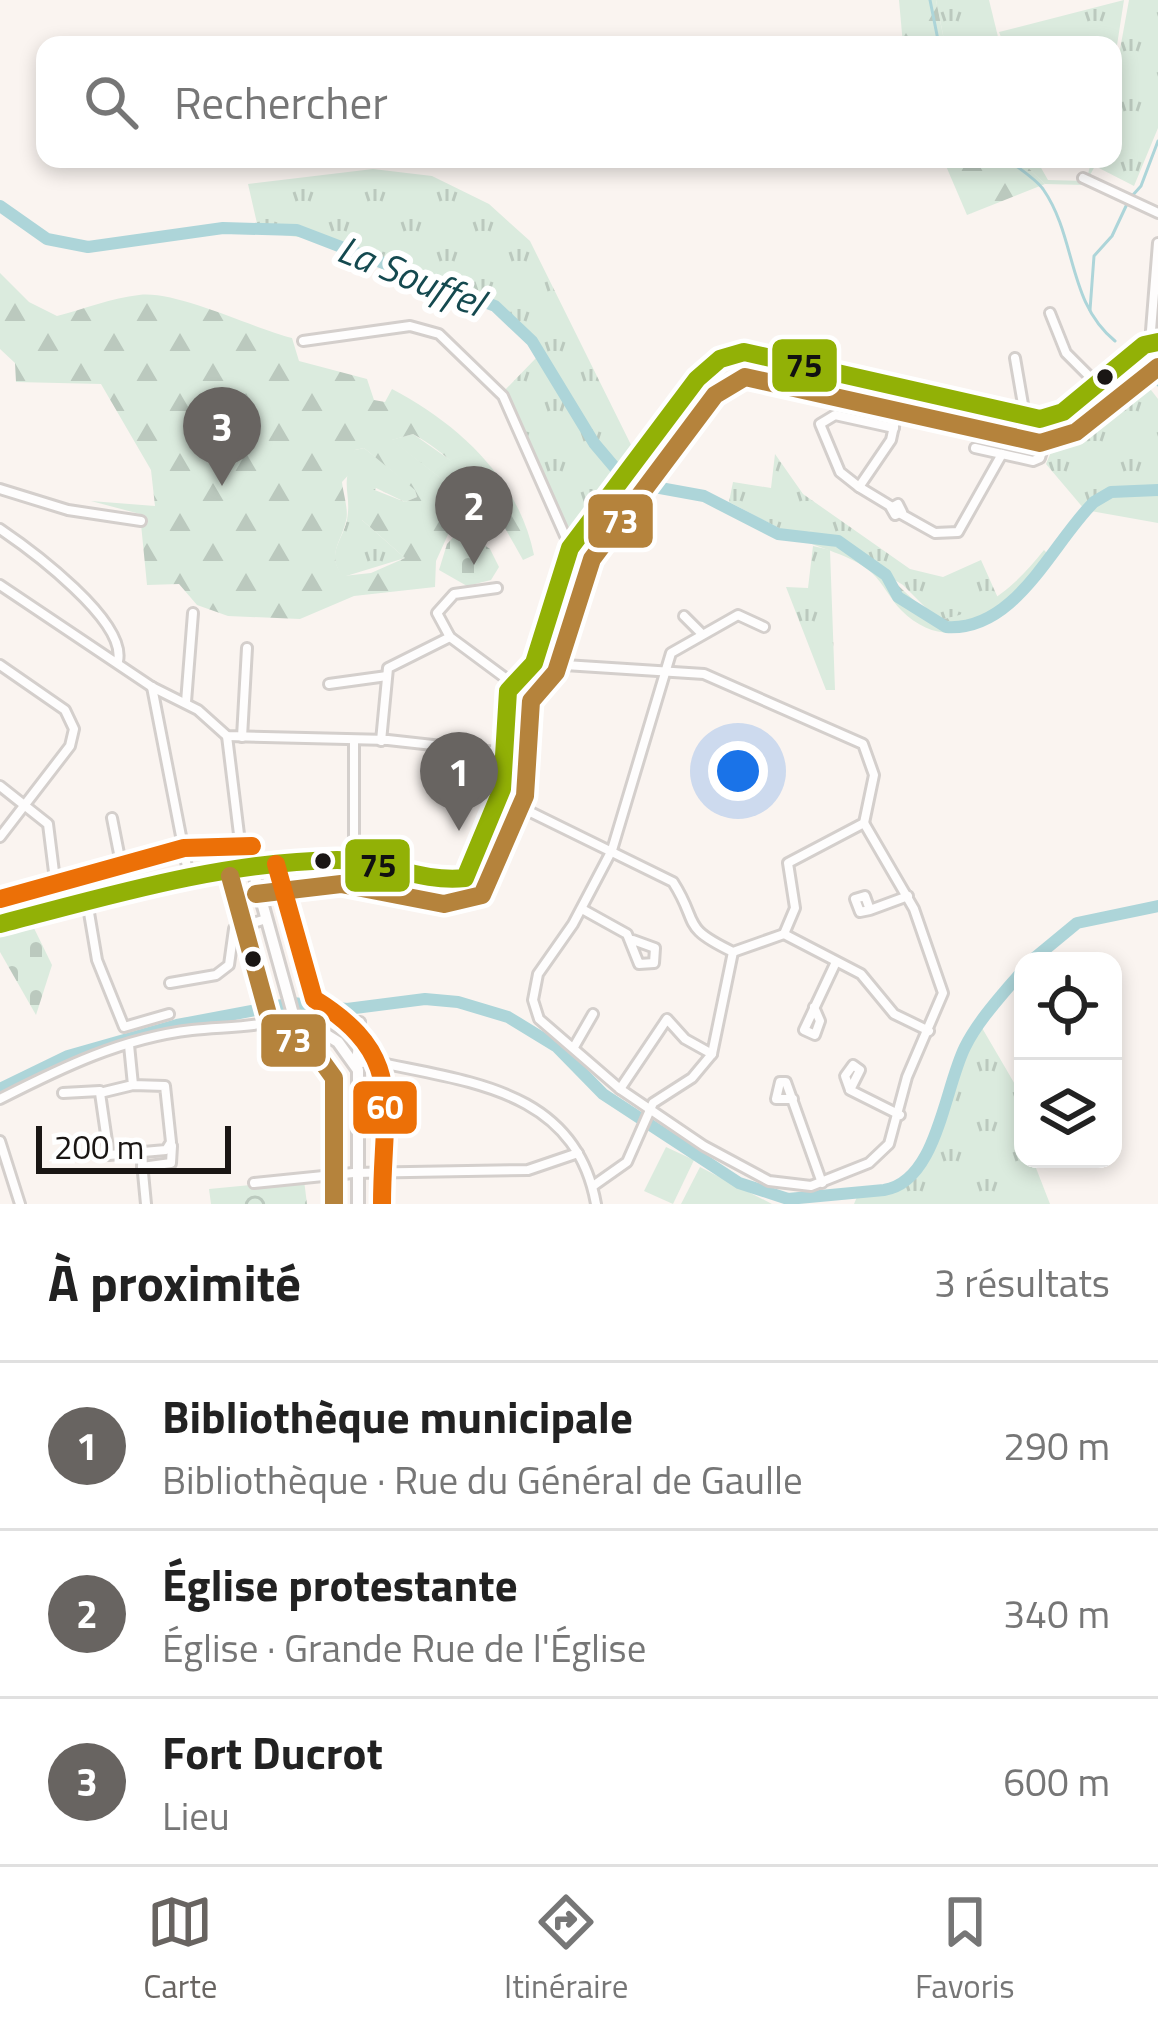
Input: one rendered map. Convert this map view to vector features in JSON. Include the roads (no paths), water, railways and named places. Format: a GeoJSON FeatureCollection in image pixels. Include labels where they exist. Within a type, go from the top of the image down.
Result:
{"type":"FeatureCollection","features":[{"type":"Feature","properties":{"kind":"street"},"geometry":{"type":"LineString","coordinates":[[1083,178],[1158,214]]}},
{"type":"Feature","properties":{"kind":"street"},"geometry":{"type":"LineString","coordinates":[[976,448],[1040,458],[1052,417],[1154,342],[1158,244]]}},
{"type":"Feature","properties":{"kind":"street"},"geometry":{"type":"LineString","coordinates":[[1050,313],[1066,352],[1096,383]]}},
{"type":"Feature","properties":{"kind":"street"},"geometry":{"type":"LineString","coordinates":[[303,340],[410,326],[439,334],[503,396],[570,548]]}},
{"type":"Feature","properties":{"kind":"street"},"geometry":{"type":"LineString","coordinates":[[0,924],[188,872],[354,862],[461,880],[470,874],[500,797],[512,683],[534,663],[570,548],[623,471],[697,379],[732,354],[1025,416],[1052,417]]}},
{"type":"Feature","properties":{"kind":"street"},"geometry":{"type":"LineString","coordinates":[[1015,358],[1025,416]]}},
{"type":"Feature","properties":{"kind":"street"},"geometry":{"type":"LineString","coordinates":[[859,487],[886,450],[902,389]]}},
{"type":"Feature","properties":{"kind":"street"},"geometry":{"type":"LineString","coordinates":[[894,428],[836,415],[820,424],[840,472],[892,507],[900,506],[901,514],[935,533],[958,532],[1002,454]]}},
{"type":"Feature","properties":{"kind":"street"},"geometry":{"type":"LineString","coordinates":[[0,489],[68,510],[141,521]]}},
{"type":"Feature","properties":{"kind":"street"},"geometry":{"type":"LineString","coordinates":[[0,530],[34,552],[83,597],[118,643],[118,661]]}},
{"type":"Feature","properties":{"kind":"street"},"geometry":{"type":"LineString","coordinates":[[0,585],[152,687],[186,702],[227,736],[381,741],[506,753]]}},
{"type":"Feature","properties":{"kind":"street"},"geometry":{"type":"LineString","coordinates":[[497,588],[446,598],[437,614],[451,637],[512,683]]}},
{"type":"Feature","properties":{"kind":"street"},"geometry":{"type":"LineString","coordinates":[[186,702],[193,613]]}},
{"type":"Feature","properties":{"kind":"street"},"geometry":{"type":"LineString","coordinates":[[764,627],[738,614],[671,653],[612,850],[582,909],[544,961],[533,994],[539,1019],[620,1089],[752,1174],[783,1185],[822,1183],[869,1162],[889,1144],[901,1115],[907,1077],[941,1006],[941,979],[908,896],[864,823]]}},
{"type":"Feature","properties":{"kind":"street"},"geometry":{"type":"LineString","coordinates":[[683,616],[703,634]]}},
{"type":"Feature","properties":{"kind":"street"},"geometry":{"type":"LineString","coordinates":[[381,741],[391,664],[451,637]]}},
{"type":"Feature","properties":{"kind":"street"},"geometry":{"type":"LineString","coordinates":[[242,737],[247,648]]}},
{"type":"Feature","properties":{"kind":"street"},"geometry":{"type":"LineString","coordinates":[[500,797],[673,882],[697,934],[733,952],[784,934],[795,908],[786,866],[864,823],[873,790],[870,753],[854,738],[741,686],[666,668],[534,663]]}},
{"type":"Feature","properties":{"kind":"street"},"geometry":{"type":"LineString","coordinates":[[0,665],[58,704],[73,723],[72,742],[0,837]]}},
{"type":"Feature","properties":{"kind":"street"},"geometry":{"type":"LineString","coordinates":[[329,684],[387,676]]}},
{"type":"Feature","properties":{"kind":"street"},"geometry":{"type":"LineString","coordinates":[[152,687],[188,872]]}},
{"type":"Feature","properties":{"kind":"street"},"geometry":{"type":"LineString","coordinates":[[154,699],[166,691]]}},
{"type":"Feature","properties":{"kind":"street"},"geometry":{"type":"LineString","coordinates":[[227,736],[248,868],[290,1008],[338,1042],[356,1064]]}},
{"type":"Feature","properties":{"kind":"street"},"geometry":{"type":"LineString","coordinates":[[354,743],[354,862]]}},
{"type":"Feature","properties":{"kind":"street"},"geometry":{"type":"LineString","coordinates":[[0,787],[51,827],[54,872]]}},
{"type":"Feature","properties":{"kind":"street"},"geometry":{"type":"LineString","coordinates":[[112,818],[126,889]]}},
{"type":"Feature","properties":{"kind":"street"},"geometry":{"type":"LineString","coordinates":[[870,910],[908,896]]}},
{"type":"Feature","properties":{"kind":"street"},"geometry":{"type":"LineString","coordinates":[[86,900],[97,961],[124,1027],[169,1014]]}},
{"type":"Feature","properties":{"kind":"street"},"geometry":{"type":"LineString","coordinates":[[582,909],[633,940]]}},
{"type":"Feature","properties":{"kind":"street"},"geometry":{"type":"LineString","coordinates":[[170,983],[216,975],[230,964],[234,929],[267,919]]}},
{"type":"Feature","properties":{"kind":"street"},"geometry":{"type":"LineString","coordinates":[[784,934],[861,974],[894,1014],[929,1031]]}},
{"type":"Feature","properties":{"kind":"street"},"geometry":{"type":"LineString","coordinates":[[593,1186],[622,1168],[648,1109],[692,1078],[712,1054],[733,952]]}},
{"type":"Feature","properties":{"kind":"street"},"geometry":{"type":"LineString","coordinates":[[814,1007],[836,962]]}},
{"type":"Feature","properties":{"kind":"street"},"geometry":{"type":"LineString","coordinates":[[0,1099],[68,1062],[290,1008]]}},
{"type":"Feature","properties":{"kind":"street"},"geometry":{"type":"LineString","coordinates":[[574,1047],[593,1014]]}},
{"type":"Feature","properties":{"kind":"street"},"geometry":{"type":"LineString","coordinates":[[620,1089],[667,1019],[685,1039],[712,1054]]}},
{"type":"Feature","properties":{"kind":"street"},"geometry":{"type":"LineString","coordinates":[[358,1204],[360,1022]]}},
{"type":"Feature","properties":{"kind":"street"},"geometry":{"type":"LineString","coordinates":[[655,1037],[685,1039]]}},
{"type":"Feature","properties":{"kind":"street"},"geometry":{"type":"LineString","coordinates":[[130,1045],[133,1085]]}},
{"type":"Feature","properties":{"kind":"street"},"geometry":{"type":"LineString","coordinates":[[356,1064],[372,1061],[509,1093],[555,1123],[579,1152],[596,1204]]}},
{"type":"Feature","properties":{"kind":"street"},"geometry":{"type":"LineString","coordinates":[[63,1093],[165,1086],[171,1163],[142,1166]]}},
{"type":"Feature","properties":{"kind":"street"},"geometry":{"type":"LineString","coordinates":[[850,1090],[901,1115]]}},
{"type":"Feature","properties":{"kind":"street"},"geometry":{"type":"LineString","coordinates":[[100,1091],[107,1154],[166,1150],[172,1142]]}},
{"type":"Feature","properties":{"kind":"street"},"geometry":{"type":"LineString","coordinates":[[793,1100],[822,1183]]}},
{"type":"Feature","properties":{"kind":"street"},"geometry":{"type":"LineString","coordinates":[[0,1141],[20,1204]]}},
{"type":"Feature","properties":{"kind":"street"},"geometry":{"type":"LineString","coordinates":[[141,1152],[146,1204]]}},
{"type":"Feature","properties":{"kind":"street"},"geometry":{"type":"LineString","coordinates":[[254,1183],[360,1174],[528,1170],[579,1152]]}},
{"type":"Feature","properties":{"kind":"waterway"},"geometry":{"type":"LineString","coordinates":[[930,0],[937,36]]}},
{"type":"Feature","properties":{"kind":"waterway"},"geometry":{"type":"LineString","coordinates":[[1132,196],[1141,186],[1158,141]]}},
{"type":"Feature","properties":{"kind":"waterway"},"geometry":{"type":"LineString","coordinates":[[1019,168],[1043,189],[1054,208],[1088,308],[1115,341]]}},
{"type":"Feature","properties":{"kind":"waterway"},"geometry":{"type":"LineString","coordinates":[[1090,310],[1094,256],[1112,236],[1127,204]]}},
{"type":"Feature","properties":{"kind":"waterway","name":"La Souffel"},"geometry":{"type":"LineString","coordinates":[[0,206],[47,239],[88,247],[223,228],[297,230],[495,306],[532,341],[594,443],[627,482],[704,496],[778,534],[838,541],[886,575],[898,597],[946,627],[971,625],[1013,600],[1094,502],[1111,492],[1158,490]]}},
{"type":"Feature","properties":{"kind":"waterway"},"geometry":{"type":"LineString","coordinates":[[1148,368],[1158,385]]}},
{"type":"Feature","properties":{"kind":"waterway","name":"La Souffel"},"geometry":{"type":"LineString","coordinates":[[1042,952],[1077,923],[1158,906]]}},
{"type":"Feature","properties":{"kind":"waterway","name":"La Souffel"},"geometry":{"type":"LineString","coordinates":[[0,1089],[68,1056],[177,1025],[293,1003],[347,1009],[425,999],[458,1002],[508,1017],[557,1047],[603,1094],[739,1183],[788,1199],[884,1190],[902,1183],[916,1170],[936,1131],[965,1047],[1014,981]]}},
{"type":"Feature","properties":{"kind":"place","name":"Fort Ducrot"},"geometry":{"type":"Point","coordinates":[222,486]}},
{"type":"Feature","properties":{"kind":"place","name":"Église protestante"},"geometry":{"type":"Point","coordinates":[474,565]}},
{"type":"Feature","properties":{"kind":"place","name":"Bibliothèque municipale"},"geometry":{"type":"Point","coordinates":[459,831]}}]}
